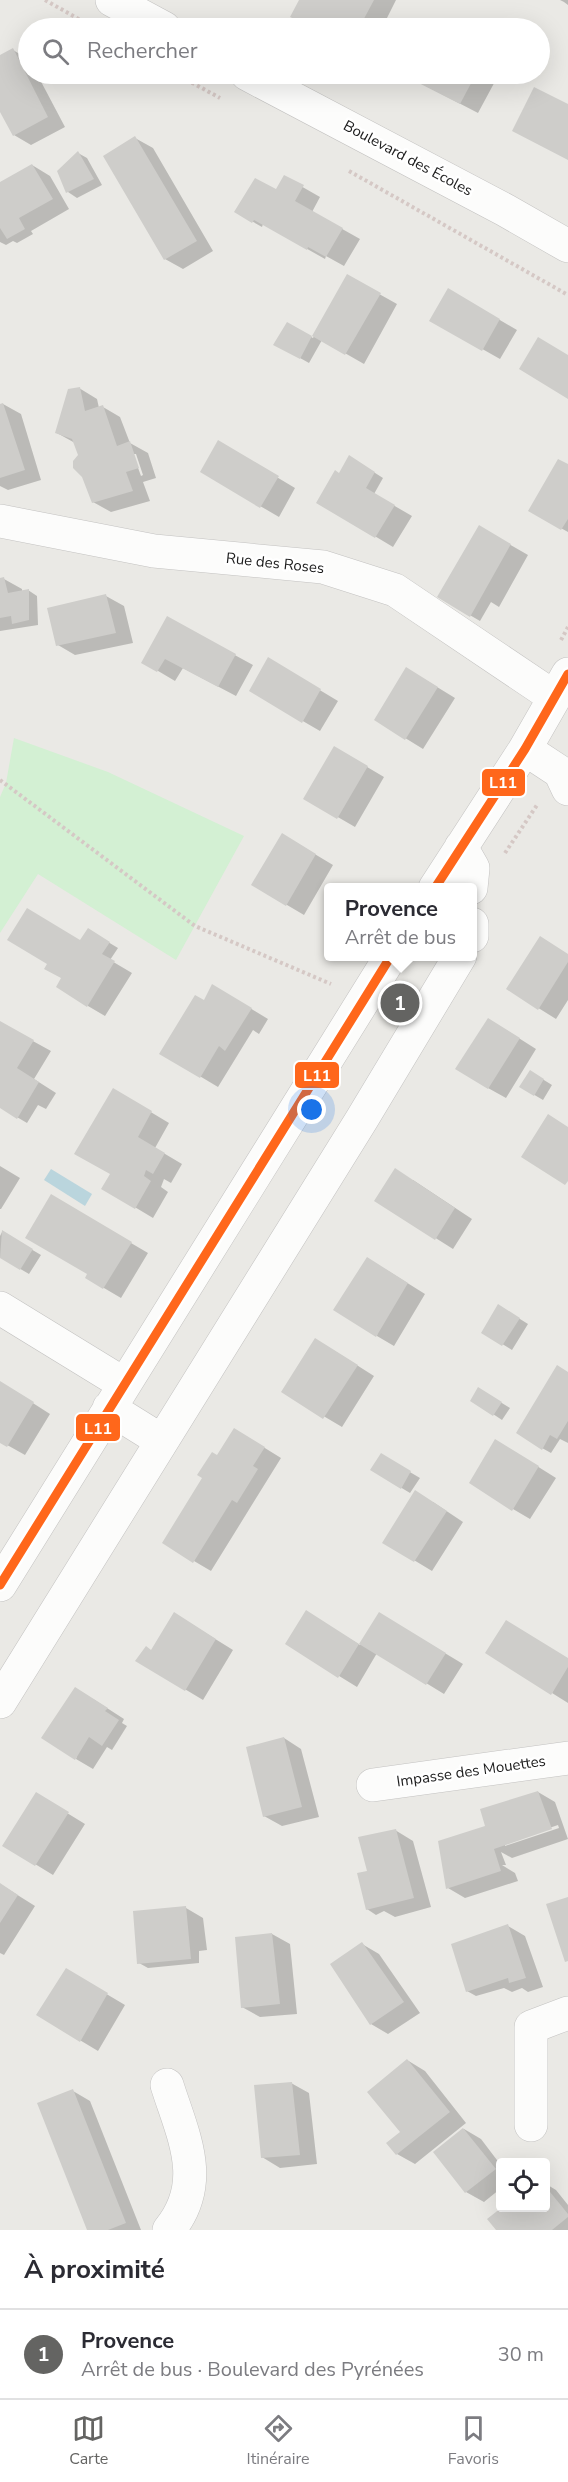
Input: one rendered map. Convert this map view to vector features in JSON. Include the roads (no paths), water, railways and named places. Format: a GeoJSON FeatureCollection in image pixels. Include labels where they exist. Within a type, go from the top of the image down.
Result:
{"type":"FeatureCollection","features":[{"type":"Feature","properties":{"kind":"street"},"geometry":{"type":"LineString","coordinates":[[112,0],[145,18]]}},
{"type":"Feature","properties":{"kind":"street","name":"Boulevard des Écoles"},"geometry":{"type":"LineString","coordinates":[[266,84],[505,210],[568,246]]}},
{"type":"Feature","properties":{"kind":"street","name":"Rue des Roses"},"geometry":{"type":"LineString","coordinates":[[0,521],[154,551],[322,567],[395,590],[561,685]]}},
{"type":"Feature","properties":{"kind":"street"},"geometry":{"type":"LineString","coordinates":[[438,883],[525,749],[561,685]]}},
{"type":"Feature","properties":{"kind":"street"},"geometry":{"type":"LineString","coordinates":[[525,749],[565,779]]}},
{"type":"Feature","properties":{"kind":"street"},"geometry":{"type":"LineString","coordinates":[[461,847],[473,868],[472,883]]}},
{"type":"Feature","properties":{"kind":"street"},"geometry":{"type":"LineString","coordinates":[[0,1585],[389,961]]}},
{"type":"Feature","properties":{"kind":"street"},"geometry":{"type":"LineString","coordinates":[[0,1702],[458,961]]}},
{"type":"Feature","properties":{"kind":"street"},"geometry":{"type":"LineString","coordinates":[[0,1308],[117,1396],[162,1441]]}},
{"type":"Feature","properties":{"kind":"street","name":"Impasse des Mouettes"},"geometry":{"type":"LineString","coordinates":[[373,1785],[568,1758]]}},
{"type":"Feature","properties":{"kind":"street"},"geometry":{"type":"LineString","coordinates":[[531,2125],[531,2026],[568,2013]]}},
{"type":"Feature","properties":{"kind":"street"},"geometry":{"type":"LineString","coordinates":[[167,2085],[190,2156],[190,2191],[169,2230]]}},
{"type":"Feature","properties":{"kind":"water"},"geometry":{"type":"Polygon","coordinates":[[[51,1169],[92,1194],[85,1206],[44,1180],[51,1169]]]}},
{"type":"Feature","properties":{"kind":"place","name":"Provence"},"geometry":{"type":"Point","coordinates":[400,1003]}}]}
